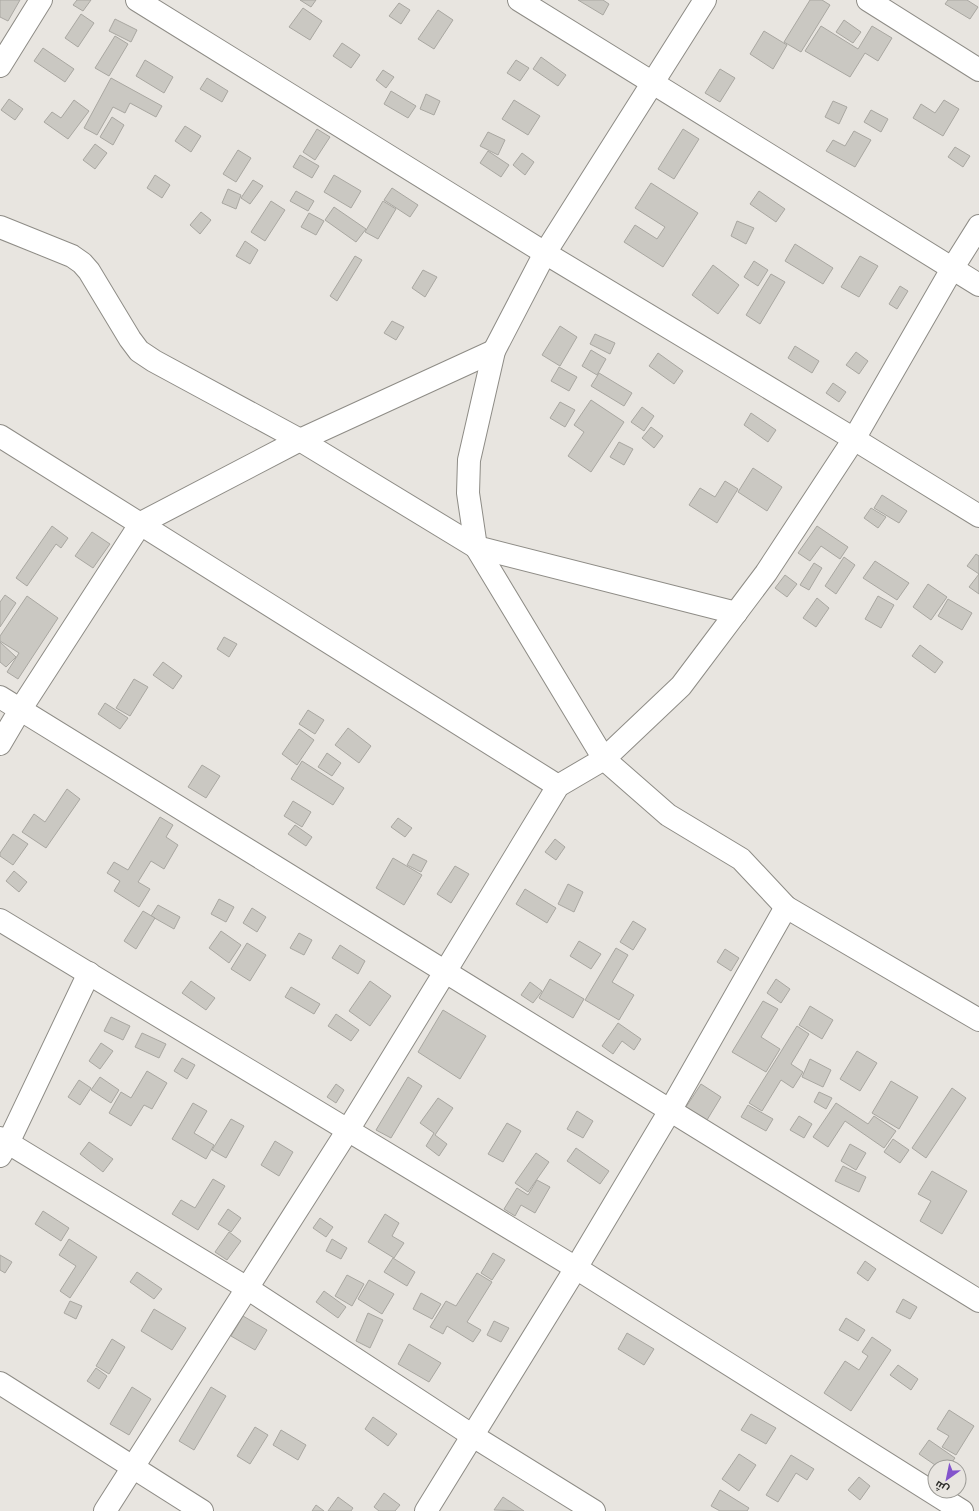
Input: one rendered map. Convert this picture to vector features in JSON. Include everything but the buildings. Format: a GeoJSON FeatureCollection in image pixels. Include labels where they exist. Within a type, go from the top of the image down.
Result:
{"type":"FeatureCollection","features":[{"type":"Feature","properties":{"kind":"street"},"geometry":{"type":"LineString","coordinates":[[0,66],[41,0]]}},
{"type":"Feature","properties":{"kind":"street"},"geometry":{"type":"LineString","coordinates":[[137,0],[545,253],[979,516]]}},
{"type":"Feature","properties":{"kind":"street"},"geometry":{"type":"LineString","coordinates":[[519,0],[979,285]]}},
{"type":"Feature","properties":{"kind":"street"},"geometry":{"type":"LineString","coordinates":[[705,0],[654,83],[545,253],[494,351],[469,460],[468,494],[476,547],[604,759],[668,815],[741,859],[786,907],[979,1020]]}},
{"type":"Feature","properties":{"kind":"street"},"geometry":{"type":"LineString","coordinates":[[868,0],[979,70]]}},
{"type":"Feature","properties":{"kind":"street"},"geometry":{"type":"LineString","coordinates":[[105,1511],[348,1130],[446,972],[558,786],[604,759],[681,686],[736,613],[766,573],[854,439],[952,269],[979,226]]}},
{"type":"Feature","properties":{"kind":"street"},"geometry":{"type":"LineString","coordinates":[[0,227],[72,256],[82,263],[89,271],[130,339],[139,351],[154,361],[300,440],[476,547],[736,613]]}},
{"type":"Feature","properties":{"kind":"street"},"geometry":{"type":"LineString","coordinates":[[0,744],[20,710],[141,523],[300,440],[494,351]]}},
{"type":"Feature","properties":{"kind":"street"},"geometry":{"type":"LineString","coordinates":[[0,436],[141,523],[558,786]]}},
{"type":"Feature","properties":{"kind":"street"},"geometry":{"type":"LineString","coordinates":[[0,697],[979,1301]]}},
{"type":"Feature","properties":{"kind":"street"},"geometry":{"type":"LineString","coordinates":[[426,1511],[576,1268],[671,1110],[786,907]]}},
{"type":"Feature","properties":{"kind":"street"},"geometry":{"type":"LineString","coordinates":[[0,920],[89,972],[576,1268],[962,1511]]}},
{"type":"Feature","properties":{"kind":"street"},"geometry":{"type":"LineString","coordinates":[[89,972],[3,1146],[247,1288],[473,1436],[594,1511]]}},
{"type":"Feature","properties":{"kind":"street"},"geometry":{"type":"LineString","coordinates":[[0,1383],[202,1511]]}}]}
